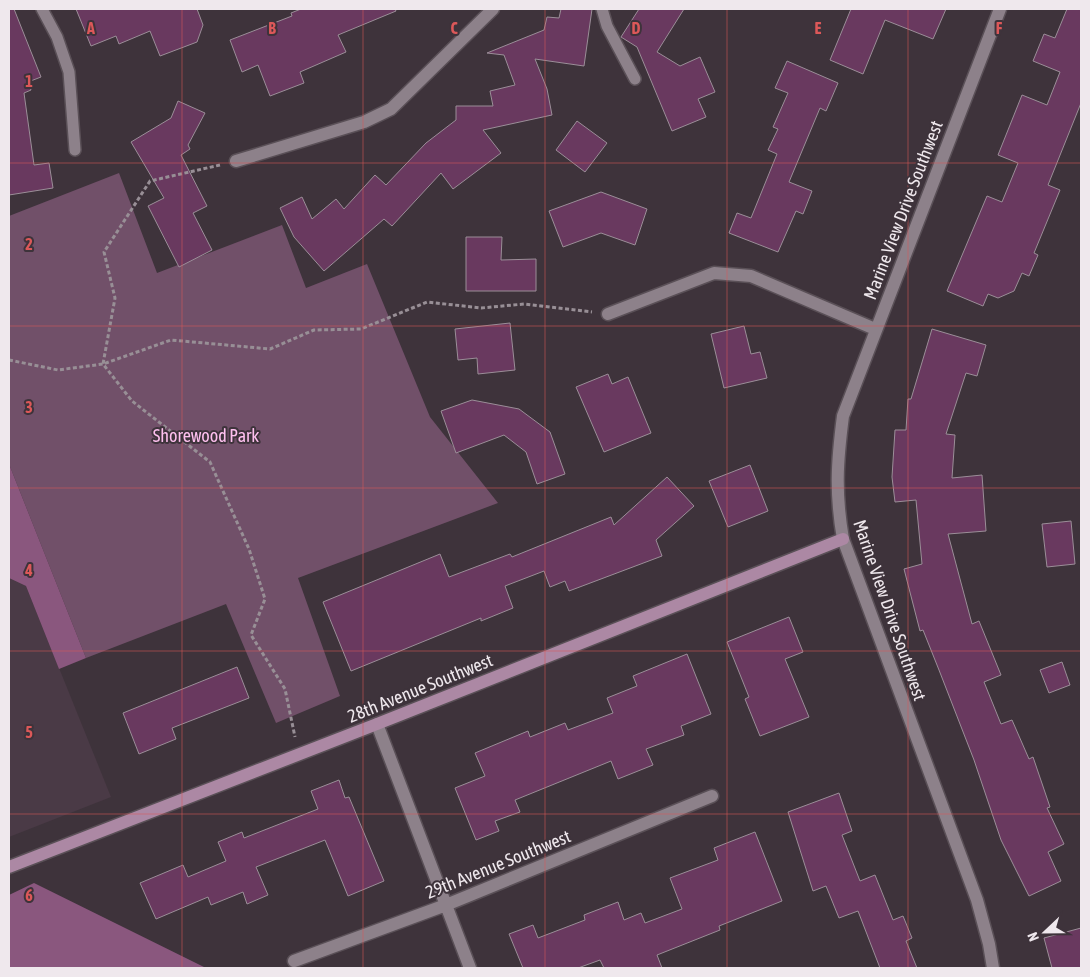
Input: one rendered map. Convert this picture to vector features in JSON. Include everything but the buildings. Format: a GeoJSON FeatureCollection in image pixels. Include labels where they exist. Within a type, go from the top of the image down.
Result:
{"type":"FeatureCollection","features":[{"type":"Feature","properties":{"kind":"street"},"geometry":{"type":"LineString","coordinates":[[236,161],[364,122],[391,109],[493,9]]}},
{"type":"Feature","properties":{"kind":"street","name":"Marine View Drive Southwest"},"geometry":{"type":"LineString","coordinates":[[993,968],[989,944],[977,900],[843,539],[836,503],[838,459],[843,416],[1000,9]]}},
{"type":"Feature","properties":{"kind":"street"},"geometry":{"type":"LineString","coordinates":[[608,314],[714,273],[751,276],[875,329]]}},
{"type":"Feature","properties":{"kind":"street","name":"28th Avenue Southwest"},"geometry":{"type":"LineString","coordinates":[[9,867],[377,724],[843,539]]}},
{"type":"Feature","properties":{"kind":"street"},"geometry":{"type":"LineString","coordinates":[[377,724],[470,968]]}},
{"type":"Feature","properties":{"kind":"street","name":"29th Avenue Southwest"},"geometry":{"type":"LineString","coordinates":[[294,962],[446,905],[712,796]]}},
{"type":"Feature","properties":{"kind":"lane"},"geometry":{"type":"LineString","coordinates":[[42,9],[60,45],[69,72],[75,150]]}},
{"type":"Feature","properties":{"kind":"lane"},"geometry":{"type":"LineString","coordinates":[[602,9],[607,26],[635,79]]}},
{"type":"Feature","properties":{"kind":"path"},"geometry":{"type":"LineString","coordinates":[[236,161],[150,181],[104,252],[115,298],[103,364],[132,400],[210,462],[249,549],[265,599],[251,635],[285,689],[298,755]]}},
{"type":"Feature","properties":{"kind":"path"},"geometry":{"type":"LineString","coordinates":[[9,360],[58,370],[103,364],[171,340],[270,349],[314,330],[361,329],[427,302],[481,308],[524,304],[608,314]]}},
{"type":"Feature","properties":{"kind":"shaded area"},"geometry":{"type":"Polygon","coordinates":[[[9,464],[86,658],[59,669],[26,586],[9,578],[9,464]]]}},
{"type":"Feature","properties":{"kind":"shaded area"},"geometry":{"type":"Polygon","coordinates":[[[9,578],[26,586],[111,797],[9,837],[9,578]]]}},
{"type":"Feature","properties":{"kind":"shaded area"},"geometry":{"type":"Polygon","coordinates":[[[34,883],[206,968],[9,968],[9,895],[34,883]]]}},
{"type":"Feature","properties":{"kind":"green space","name":"Shorewood Park"},"geometry":{"type":"Polygon","coordinates":[[[119,173],[157,273],[282,225],[306,288],[367,264],[430,417],[498,503],[298,578],[340,696],[276,723],[226,604],[86,658],[9,464],[9,216],[119,173]]]}}]}
